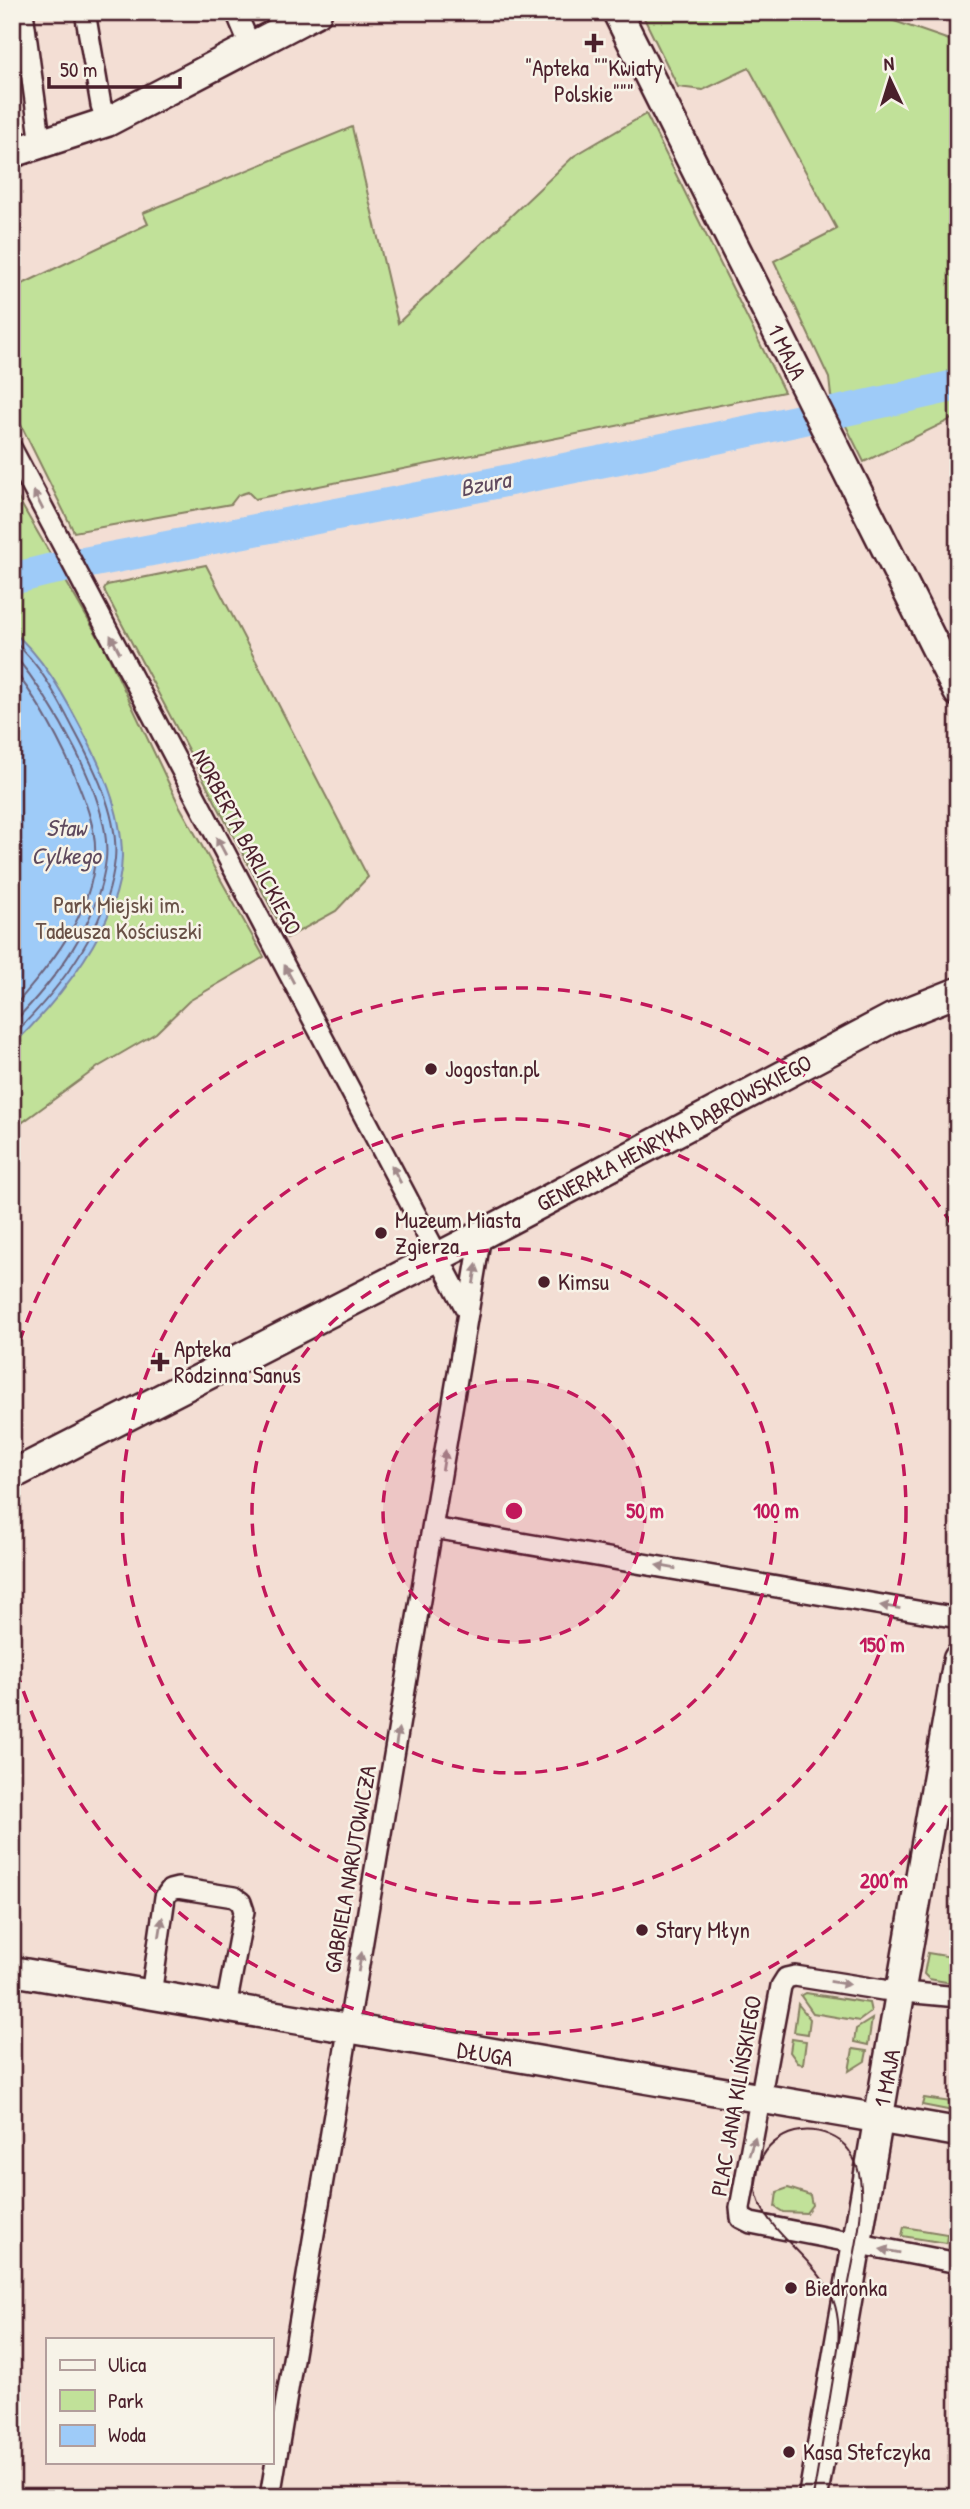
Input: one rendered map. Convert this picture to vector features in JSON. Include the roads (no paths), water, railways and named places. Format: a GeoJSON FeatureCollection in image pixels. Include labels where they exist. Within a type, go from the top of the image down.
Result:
{"type":"FeatureCollection","features":[{"type":"Feature","properties":{"kind":"street"},"geometry":{"type":"LineString","coordinates":[[23,12],[41,145]]}},
{"type":"Feature","properties":{"kind":"street"},"geometry":{"type":"LineString","coordinates":[[86,12],[101,105],[107,122]]}},
{"type":"Feature","properties":{"kind":"street"},"geometry":{"type":"LineString","coordinates":[[236,12],[251,48]]}},
{"type":"Feature","properties":{"kind":"street"},"geometry":{"type":"LineString","coordinates":[[12,153],[107,122],[317,12]]}},
{"type":"Feature","properties":{"kind":"street","name":"1 MAJA"},"geometry":{"type":"LineString","coordinates":[[617,12],[958,692]]}},
{"type":"Feature","properties":{"kind":"street","name":"NORBERTA BARLICKIEGO"},"geometry":{"type":"LineString","coordinates":[[12,449],[438,1257]]}},
{"type":"Feature","properties":{"kind":"street","name":"GENERAŁA HENRYKA DĄBROWSKIEGO"},"geometry":{"type":"LineString","coordinates":[[12,1475],[481,1235],[892,1018],[958,992]]}},
{"type":"Feature","properties":{"kind":"street","name":"GENERAŁA HENRYKA DĄBROWSKIEGO"},"geometry":{"type":"LineString","coordinates":[[925,1004],[958,999]]}},
{"type":"Feature","properties":{"kind":"street","name":"GABRIELA NARUTOWICZA"},"geometry":{"type":"LineString","coordinates":[[270,2497],[481,1235]]}},
{"type":"Feature","properties":{"kind":"street"},"geometry":{"type":"LineString","coordinates":[[438,1257],[468,1314]]}},
{"type":"Feature","properties":{"kind":"street"},"geometry":{"type":"LineString","coordinates":[[433,1528],[958,1618]]}},
{"type":"Feature","properties":{"kind":"street","name":"1 MAJA"},"geometry":{"type":"LineString","coordinates":[[813,2497],[958,1659]]}},
{"type":"Feature","properties":{"kind":"street"},"geometry":{"type":"LineString","coordinates":[[151,1995],[165,1897],[170,1890],[178,1888],[212,1893],[234,1897],[241,1902],[244,1911],[226,2007]]}},
{"type":"Feature","properties":{"kind":"street","name":"DŁUGA"},"geometry":{"type":"LineString","coordinates":[[12,1971],[958,2132]]}},
{"type":"Feature","properties":{"kind":"street","name":"PLAC JANA KILIŃSKIEGO"},"geometry":{"type":"LineString","coordinates":[[958,1997],[795,1976],[786,1978],[781,1986],[740,2208],[741,2218],[751,2223],[958,2263]]}},
{"type":"Feature","properties":{"kind":"water","name":"Staw Cylkego"},"geometry":{"type":"Polygon","coordinates":[[[12,631],[51,675],[95,756],[114,805],[122,856],[119,882],[99,935],[67,984],[12,1046],[12,631]]]}},
{"type":"Feature","properties":{"kind":"waterway","name":"Bzura"},"geometry":{"type":"LineString","coordinates":[[12,579],[618,458],[958,385]]}},
{"type":"Feature","properties":{"kind":"tram line"},"geometry":{"type":"LineString","coordinates":[[813,2497],[857,2241],[861,2188],[855,2162],[845,2145],[824,2133],[801,2131],[778,2139],[769,2147],[760,2162],[755,2180],[765,2213],[816,2271],[830,2292],[837,2314],[838,2346]]}},
{"type":"Feature","properties":{"kind":"place","name":"\"Apteka \"\"Kwiaty Polskie\"\"\""},"geometry":{"type":"Point","coordinates":[594,43]}},
{"type":"Feature","properties":{"kind":"place","name":"Jogostan.pl"},"geometry":{"type":"Point","coordinates":[431,1069]}},
{"type":"Feature","properties":{"kind":"place","name":"Muzeum Miasta Zgierza"},"geometry":{"type":"Point","coordinates":[381,1233]}},
{"type":"Feature","properties":{"kind":"place","name":"Kimsu"},"geometry":{"type":"Point","coordinates":[544,1282]}},
{"type":"Feature","properties":{"kind":"place","name":"Apteka Rodzinna Sanus"},"geometry":{"type":"Point","coordinates":[160,1362]}},
{"type":"Feature","properties":{"kind":"place","name":"Stary Młyn"},"geometry":{"type":"Point","coordinates":[642,1930]}},
{"type":"Feature","properties":{"kind":"place","name":"Biedronka"},"geometry":{"type":"Point","coordinates":[791,2288]}},
{"type":"Feature","properties":{"kind":"place","name":"Kasa Stefczyka"},"geometry":{"type":"Point","coordinates":[789,2452]}},
{"type":"Feature","properties":{"kind":"park label","name":"Park Miejski im. Tadeusza Kościuszki"},"geometry":{"type":"Point","coordinates":[119,918]}}]}
